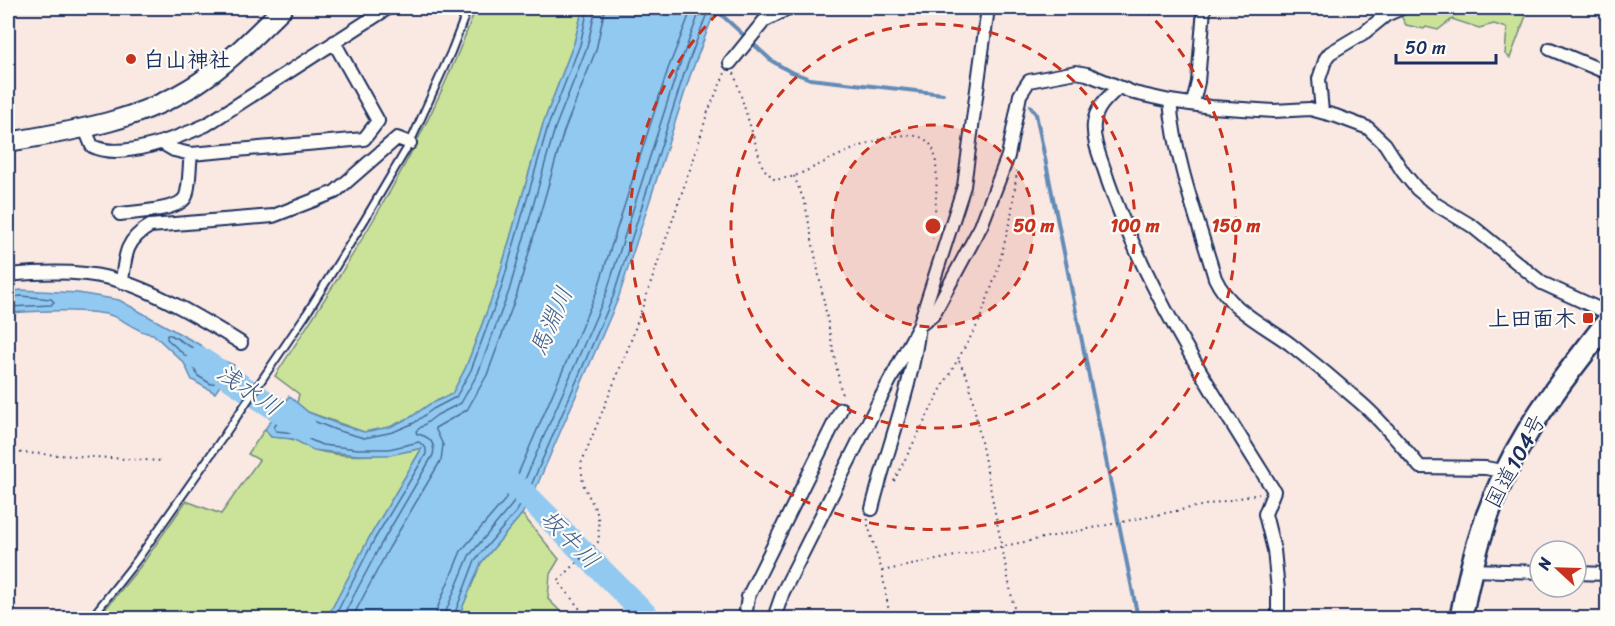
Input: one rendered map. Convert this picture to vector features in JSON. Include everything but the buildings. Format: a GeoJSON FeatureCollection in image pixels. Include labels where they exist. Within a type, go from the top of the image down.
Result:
{"type":"FeatureCollection","features":[{"type":"Feature","properties":{"kind":"highway","name":"国道104号"},"geometry":{"type":"LineString","coordinates":[[1461,618],[1470,570],[1486,519],[1506,472],[1526,433],[1547,401],[1608,321]]}},
{"type":"Feature","properties":{"kind":"main road"},"geometry":{"type":"LineString","coordinates":[[8,142],[85,129],[161,104],[198,83],[231,58],[277,10]]}},
{"type":"Feature","properties":{"kind":"street"},"geometry":{"type":"LineString","coordinates":[[85,129],[92,146],[109,152],[175,140],[206,125],[387,8]]}},
{"type":"Feature","properties":{"kind":"street"},"geometry":{"type":"LineString","coordinates":[[730,63],[764,21],[789,8]]}},
{"type":"Feature","properties":{"kind":"street"},"geometry":{"type":"LineString","coordinates":[[872,509],[916,357],[920,326],[964,186],[988,8]]}},
{"type":"Feature","properties":{"kind":"street"},"geometry":{"type":"LineString","coordinates":[[1193,103],[1198,82],[1204,8]]}},
{"type":"Feature","properties":{"kind":"street"},"geometry":{"type":"LineString","coordinates":[[1322,112],[1319,79],[1330,53],[1365,32],[1386,15],[1402,8]]}},
{"type":"Feature","properties":{"kind":"street"},"geometry":{"type":"LineString","coordinates":[[162,143],[174,150],[191,154],[364,139],[378,121],[334,42]]}},
{"type":"Feature","properties":{"kind":"street"},"geometry":{"type":"LineString","coordinates":[[1550,49],[1608,73]]}},
{"type":"Feature","properties":{"kind":"street"},"geometry":{"type":"LineString","coordinates":[[774,618],[783,592],[880,399],[920,326],[933,315],[981,226],[1008,156],[1020,95],[1029,81],[1076,72],[1087,74],[1134,93],[1170,101],[1211,107],[1274,111],[1310,110],[1368,128],[1385,144],[1402,172],[1417,189],[1437,205],[1472,226],[1542,283],[1608,312]]}},
{"type":"Feature","properties":{"kind":"street"},"geometry":{"type":"LineString","coordinates":[[1119,87],[1098,109],[1094,121],[1094,135],[1117,206],[1169,316],[1274,491],[1265,514],[1274,550],[1278,618]]}},
{"type":"Feature","properties":{"kind":"street"},"geometry":{"type":"LineString","coordinates":[[1170,101],[1172,124],[1181,161],[1215,278],[1226,297],[1239,309],[1291,345],[1375,415],[1420,467],[1486,468],[1506,472]]}},
{"type":"Feature","properties":{"kind":"street"},"geometry":{"type":"LineString","coordinates":[[122,282],[125,254],[137,233],[150,226],[273,216],[335,192],[398,138],[410,143]]}},
{"type":"Feature","properties":{"kind":"street"},"geometry":{"type":"LineString","coordinates":[[120,214],[171,207],[183,201],[186,195],[191,154]]}},
{"type":"Feature","properties":{"kind":"street"},"geometry":{"type":"LineString","coordinates":[[8,275],[91,274],[122,282],[172,304],[241,343]]}},
{"type":"Feature","properties":{"kind":"street"},"geometry":{"type":"LineString","coordinates":[[745,618],[748,597],[758,575],[841,409]]}},
{"type":"Feature","properties":{"kind":"street"},"geometry":{"type":"LineString","coordinates":[[1470,570],[1528,572]]}},
{"type":"Feature","properties":{"kind":"street"},"geometry":{"type":"LineString","coordinates":[[1588,573],[1608,574]]}},
{"type":"Feature","properties":{"kind":"lane"},"geometry":{"type":"LineString","coordinates":[[90,618],[137,560],[307,313],[410,143],[468,8]]}},
{"type":"Feature","properties":{"kind":"path"},"geometry":{"type":"LineString","coordinates":[[730,63],[763,168],[775,180],[794,176],[873,142],[903,134],[919,136],[932,147],[936,163],[933,239]]}},
{"type":"Feature","properties":{"kind":"path"},"geometry":{"type":"LineString","coordinates":[[587,618],[558,581],[599,541],[598,515],[583,484],[581,464],[629,346],[696,152],[706,114],[730,63]]}},
{"type":"Feature","properties":{"kind":"path"},"geometry":{"type":"LineString","coordinates":[[891,487],[980,322],[997,272],[1011,217],[1018,168]]}},
{"type":"Feature","properties":{"kind":"path"},"geometry":{"type":"LineString","coordinates":[[794,176],[805,203],[834,359],[842,390],[841,409]]}},
{"type":"Feature","properties":{"kind":"path"},"geometry":{"type":"LineString","coordinates":[[959,361],[969,381],[1016,618]]}},
{"type":"Feature","properties":{"kind":"path"},"geometry":{"type":"LineString","coordinates":[[8,452],[162,461]]}},
{"type":"Feature","properties":{"kind":"path"},"geometry":{"type":"LineString","coordinates":[[882,571],[1274,491]]}},
{"type":"Feature","properties":{"kind":"path"},"geometry":{"type":"LineString","coordinates":[[872,509],[867,522],[882,571],[890,618]]}},
{"type":"Feature","properties":{"kind":"green space"},"geometry":{"type":"Polygon","coordinates":[[[476,8],[583,8],[574,43],[543,124],[496,287],[466,367],[452,394],[390,427],[364,432],[308,412],[297,403],[299,394],[275,376],[390,192],[443,88],[476,8]]]}},
{"type":"Feature","properties":{"kind":"green space"},"geometry":{"type":"Polygon","coordinates":[[[1409,8],[1529,8],[1510,58],[1505,54],[1507,28],[1494,24],[1479,28],[1452,19],[1438,30],[1426,27],[1424,29],[1406,25],[1400,14],[1409,8]]]}},
{"type":"Feature","properties":{"kind":"green space"},"geometry":{"type":"Polygon","coordinates":[[[265,429],[271,437],[291,439],[315,450],[341,455],[383,455],[422,448],[369,538],[327,618],[98,618],[143,563],[186,501],[221,514],[259,460],[248,454],[265,429]]]}},
{"type":"Feature","properties":{"kind":"green space"},"geometry":{"type":"Polygon","coordinates":[[[522,514],[559,559],[550,574],[548,599],[567,618],[458,618],[481,563],[522,514]]]}},
{"type":"Feature","properties":{"kind":"water","name":"馬淵川"},"geometry":{"type":"Polygon","coordinates":[[[583,8],[716,8],[690,76],[618,299],[535,490],[522,514],[481,563],[458,618],[327,618],[369,538],[422,448],[390,455],[358,455],[321,451],[313,450],[293,439],[271,437],[265,429],[289,396],[308,412],[364,432],[390,427],[452,394],[466,367],[496,287],[543,124],[574,43],[583,8]]]}},
{"type":"Feature","properties":{"kind":"water"},"geometry":{"type":"Polygon","coordinates":[[[21,290],[78,293],[119,300],[200,345],[217,358],[234,365],[215,393],[192,380],[184,363],[153,334],[141,331],[118,318],[93,312],[8,313],[8,292],[21,290]]]}},
{"type":"Feature","properties":{"kind":"waterway"},"geometry":{"type":"LineString","coordinates":[[714,8],[772,61],[810,79],[943,94]]}},
{"type":"Feature","properties":{"kind":"waterway"},"geometry":{"type":"LineString","coordinates":[[1030,106],[1036,114],[1138,618]]}},
{"type":"Feature","properties":{"kind":"waterway","name":"浅水川"},"geometry":{"type":"LineString","coordinates":[[199,358],[305,428]]}},
{"type":"Feature","properties":{"kind":"waterway","name":"坂牛川"},"geometry":{"type":"LineString","coordinates":[[504,478],[525,494],[649,618]]}},
{"type":"Feature","properties":{"kind":"place","name":"白山神社"},"geometry":{"type":"Point","coordinates":[131,59]}},
{"type":"Feature","properties":{"kind":"place","name":"上田面木"},"geometry":{"type":"Point","coordinates":[1588,318]}}]}
